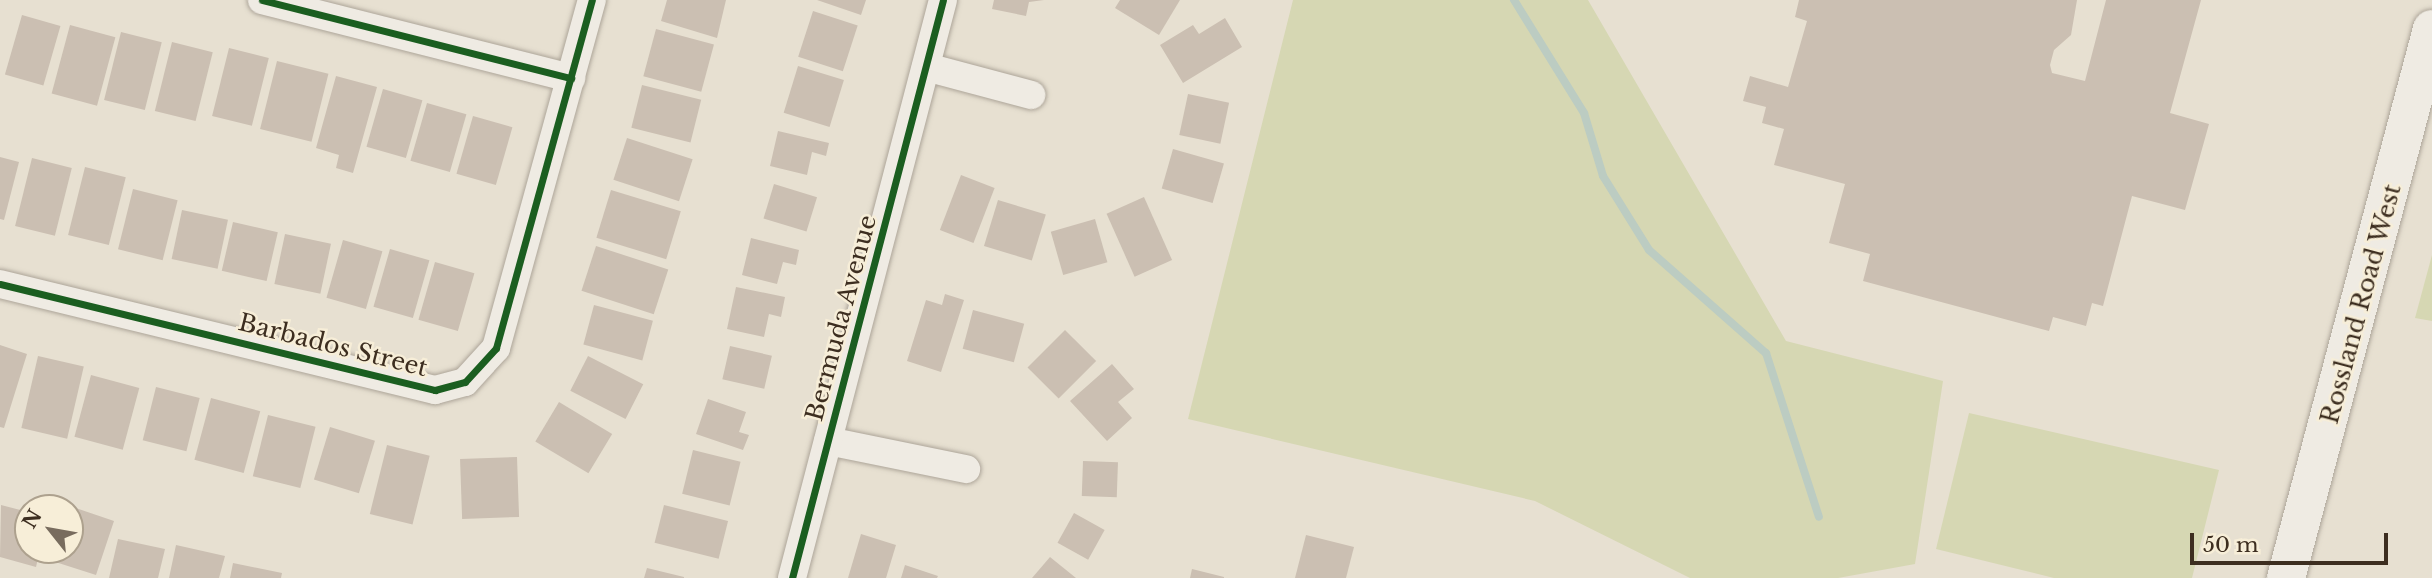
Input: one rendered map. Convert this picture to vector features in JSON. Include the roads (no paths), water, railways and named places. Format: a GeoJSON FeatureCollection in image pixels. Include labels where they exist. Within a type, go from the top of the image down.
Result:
{"type":"FeatureCollection","features":[{"type":"Feature","properties":{"kind":"main road","name":"Rossland Road West"},"geometry":{"type":"LineString","coordinates":[[2286,578],[2432,29]]}},
{"type":"Feature","properties":{"kind":"street"},"geometry":{"type":"LineString","coordinates":[[262,0],[571,78]]}},
{"type":"Feature","properties":{"kind":"street","name":"Barbados Street"},"geometry":{"type":"LineString","coordinates":[[0,284],[435,390],[465,382],[496,348],[592,0]]}},
{"type":"Feature","properties":{"kind":"street","name":"Bermuda Avenue"},"geometry":{"type":"LineString","coordinates":[[792,578],[943,0]]}},
{"type":"Feature","properties":{"kind":"street"},"geometry":{"type":"LineString","coordinates":[[926,67],[1031,95]]}},
{"type":"Feature","properties":{"kind":"street"},"geometry":{"type":"LineString","coordinates":[[828,441],[966,470]]}},
{"type":"Feature","properties":{"kind":"waterway"},"geometry":{"type":"LineString","coordinates":[[1514,0],[1584,113],[1603,176],[1649,250],[1766,353],[1819,517]]}}]}
